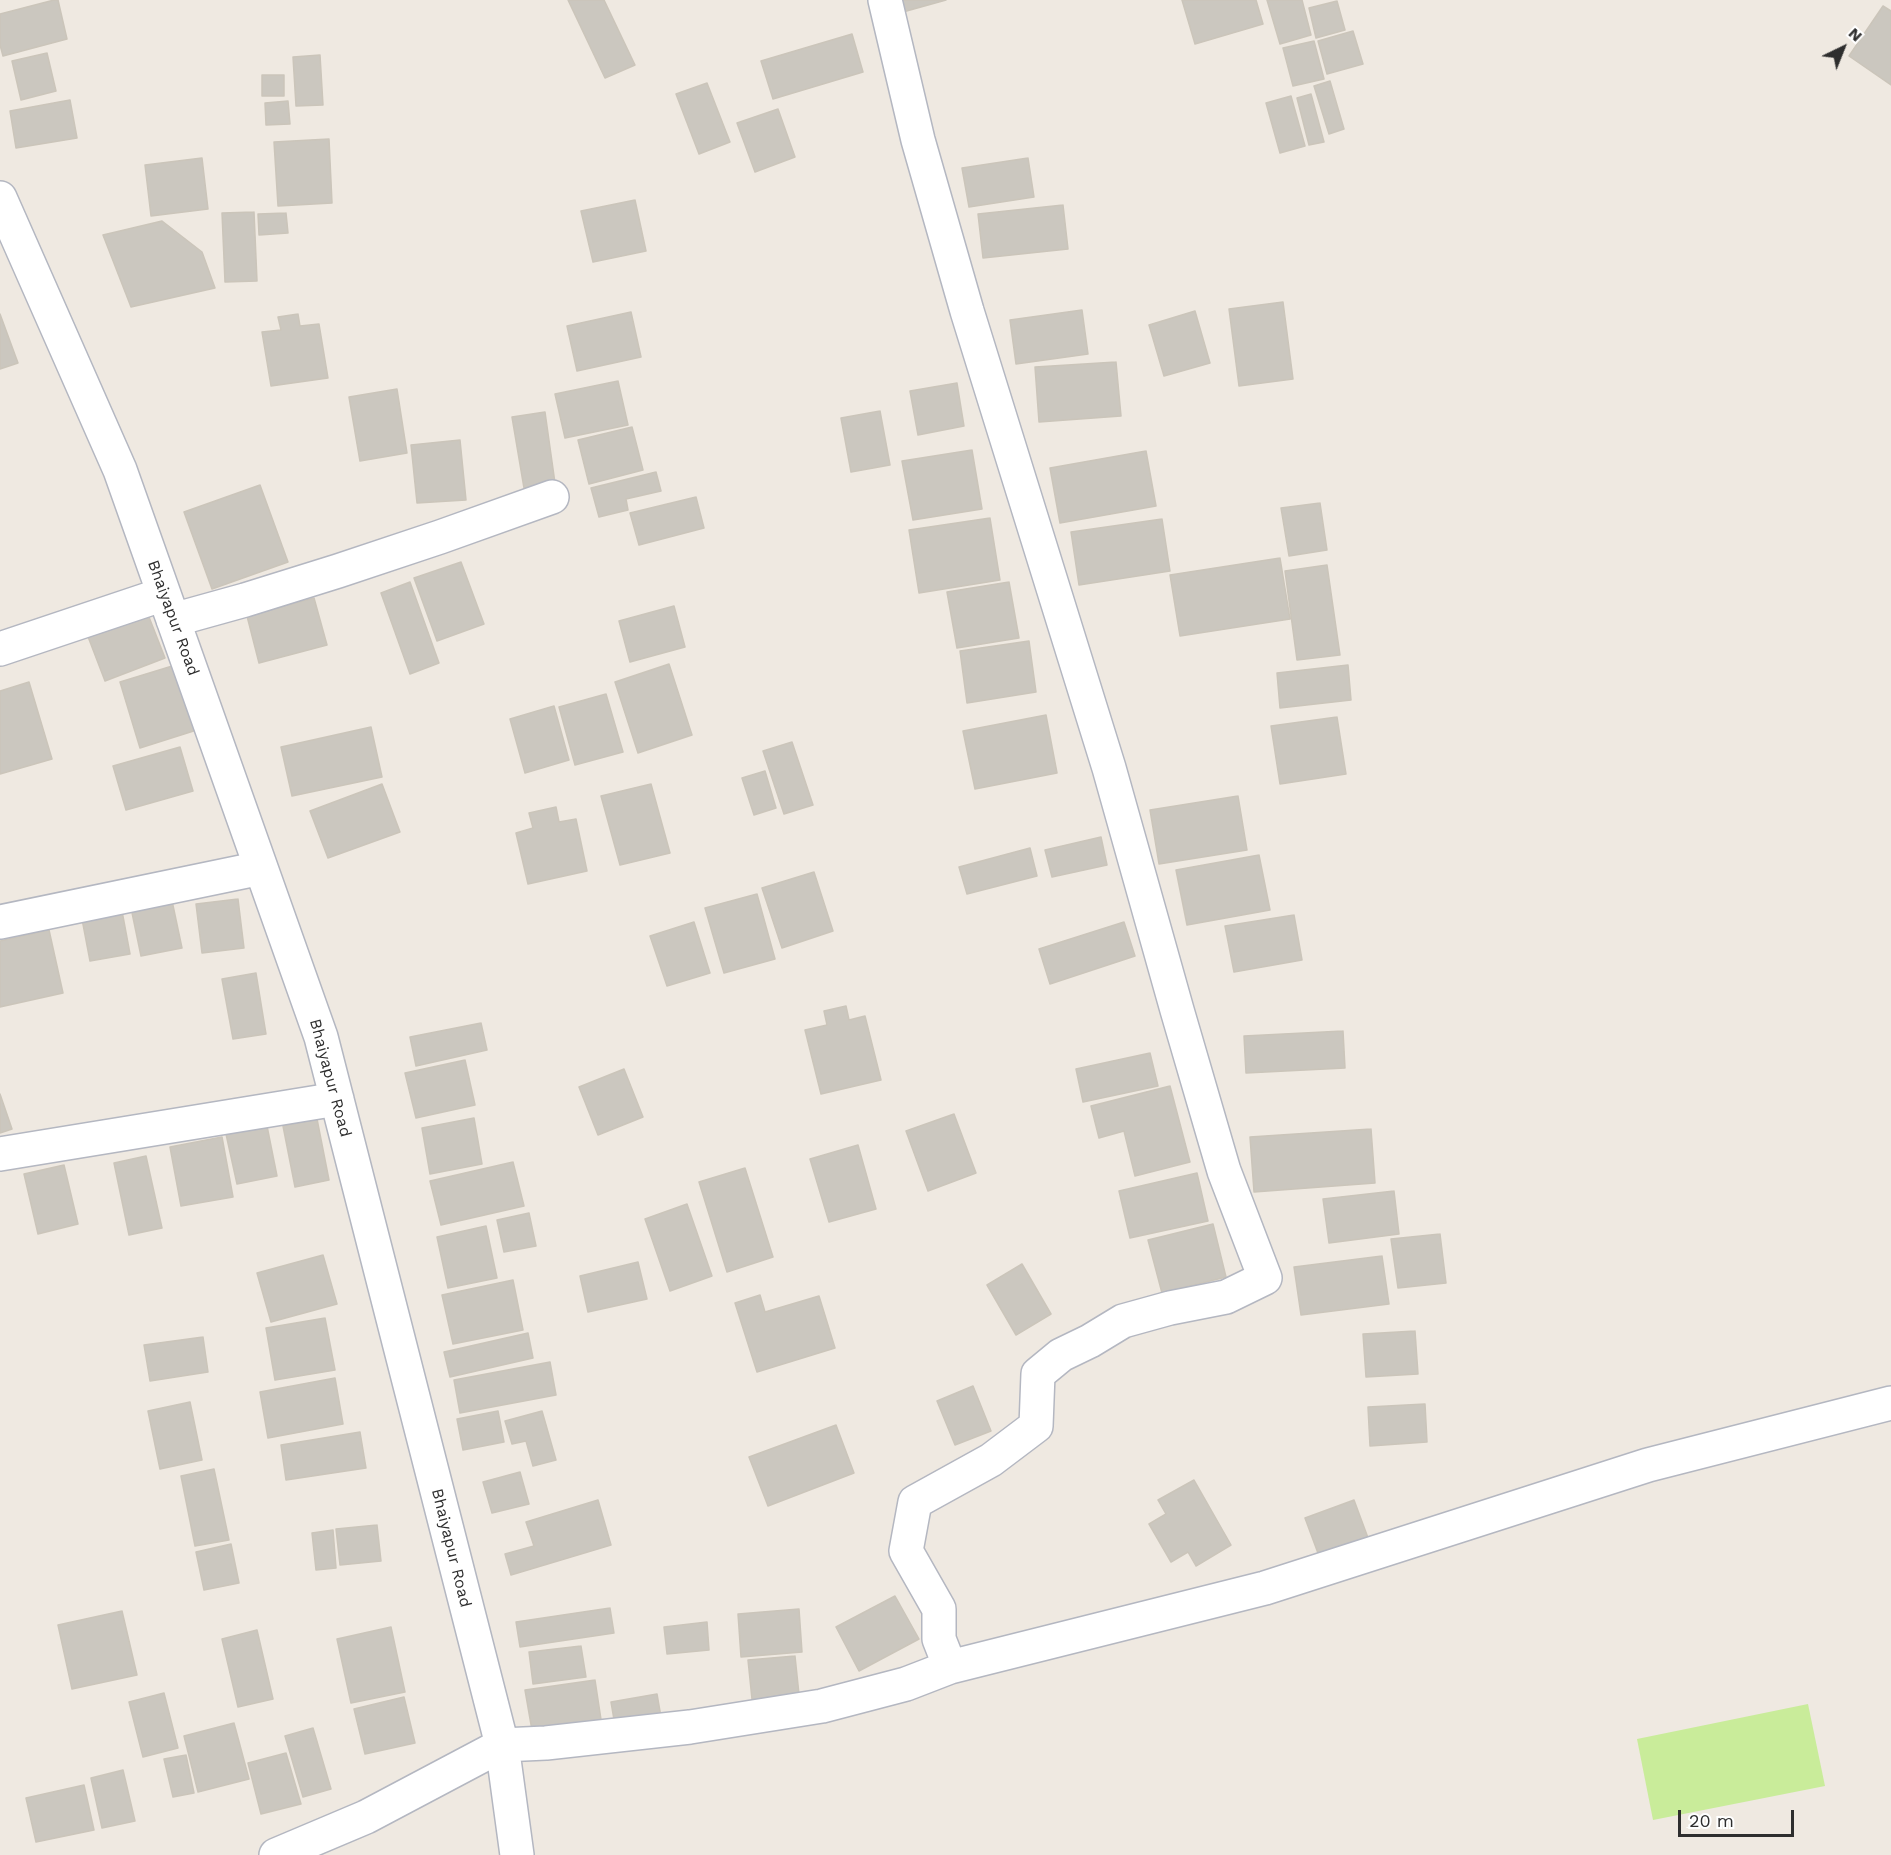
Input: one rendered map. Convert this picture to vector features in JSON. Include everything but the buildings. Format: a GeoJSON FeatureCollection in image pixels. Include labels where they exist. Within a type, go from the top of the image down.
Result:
{"type":"FeatureCollection","features":[{"type":"Feature","properties":{"kind":"street"},"geometry":{"type":"LineString","coordinates":[[885,0],[918,140],[967,311],[1109,768],[1224,1171],[1265,1278],[1226,1297],[1170,1308],[1123,1321],[1061,1355],[1038,1374],[1036,1425],[991,1460],[915,1502],[906,1551],[939,1609],[939,1638],[950,1667]]}},
{"type":"Feature","properties":{"kind":"street","name":"Bhaiyapur Road"},"geometry":{"type":"LineString","coordinates":[[0,198],[120,470],[321,1037],[502,1745],[512,1850]]}},
{"type":"Feature","properties":{"kind":"street"},"geometry":{"type":"LineString","coordinates":[[0,649],[169,607],[245,600],[440,537],[552,497]]}},
{"type":"Feature","properties":{"kind":"street"},"geometry":{"type":"LineString","coordinates":[[0,922],[261,868]]}},
{"type":"Feature","properties":{"kind":"street"},"geometry":{"type":"LineString","coordinates":[[0,1154],[337,1099]]}},
{"type":"Feature","properties":{"kind":"street"},"geometry":{"type":"LineString","coordinates":[[276,1855],[366,1816],[502,1745],[546,1743],[679,1728],[822,1706],[906,1684],[950,1667],[1265,1588],[1648,1465],[1891,1404]]}},
{"type":"Feature","properties":{"kind":"green space"},"geometry":{"type":"Polygon","coordinates":[[[1808,1704],[1825,1786],[1653,1820],[1637,1739],[1808,1704]]]}}]}
